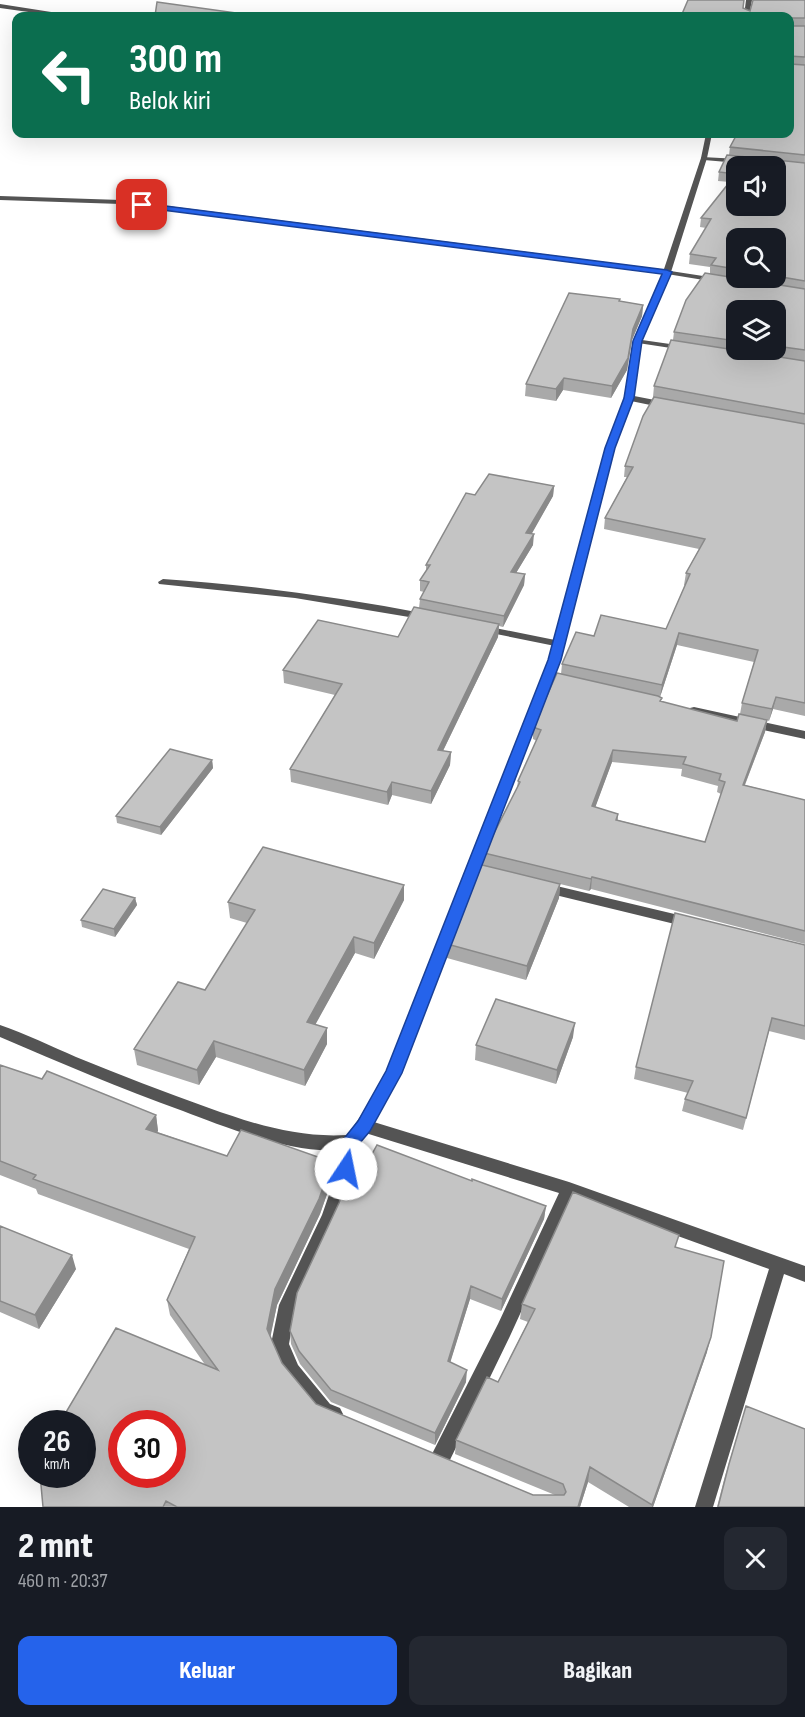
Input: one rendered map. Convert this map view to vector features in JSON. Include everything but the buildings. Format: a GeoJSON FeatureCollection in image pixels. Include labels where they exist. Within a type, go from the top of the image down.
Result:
{"type":"FeatureCollection","features":[{"type":"Feature","properties":{"kind":"street"},"geometry":{"type":"LineString","coordinates":[[0,6],[38,12]]}},
{"type":"Feature","properties":{"kind":"street"},"geometry":{"type":"LineString","coordinates":[[345,1419],[324,1410],[292,1371],[280,1344],[288,1305],[330,1215],[346,1169],[351,1141],[364,1126],[394,1073],[478,872],[552,679],[610,448],[629,398],[638,341],[667,272],[704,158],[708,138]]}},
{"type":"Feature","properties":{"kind":"street"},"geometry":{"type":"LineString","coordinates":[[704,158],[726,160]]}},
{"type":"Feature","properties":{"kind":"street"},"geometry":{"type":"LineString","coordinates":[[0,198],[121,202],[667,272],[725,282]]}},
{"type":"Feature","properties":{"kind":"street"},"geometry":{"type":"LineString","coordinates":[[638,341],[696,350]]}},
{"type":"Feature","properties":{"kind":"street"},"geometry":{"type":"LineString","coordinates":[[629,398],[673,406]]}},
{"type":"Feature","properties":{"kind":"street"},"geometry":{"type":"LineString","coordinates":[[163,582],[276,591],[343,600],[434,619]]}},
{"type":"Feature","properties":{"kind":"street"},"geometry":{"type":"LineString","coordinates":[[469,626],[560,644]]}},
{"type":"Feature","properties":{"kind":"street"},"geometry":{"type":"LineString","coordinates":[[681,708],[805,735]]}},
{"type":"Feature","properties":{"kind":"street"},"geometry":{"type":"LineString","coordinates":[[527,883],[704,926]]}},
{"type":"Feature","properties":{"kind":"street"},"geometry":{"type":"LineString","coordinates":[[0,1031],[141,1091],[260,1132],[328,1144],[351,1141]]}},
{"type":"Feature","properties":{"kind":"street"},"geometry":{"type":"LineString","coordinates":[[364,1126],[569,1189],[805,1274]]}},
{"type":"Feature","properties":{"kind":"street"},"geometry":{"type":"LineString","coordinates":[[440,1460],[504,1330],[569,1189]]}},
{"type":"Feature","properties":{"kind":"street"},"geometry":{"type":"LineString","coordinates":[[704,1507],[778,1266]]}},
{"type":"Feature","properties":{"kind":"street"},"geometry":{"type":"LineString","coordinates":[[419,1450],[460,1468]]}},
{"type":"Feature","properties":{"kind":"route"},"geometry":{"type":"LineString","coordinates":[[142,205],[667,272],[638,341],[629,398],[610,448],[560,644],[394,1073],[364,1126],[351,1141],[346,1169]]}}]}
